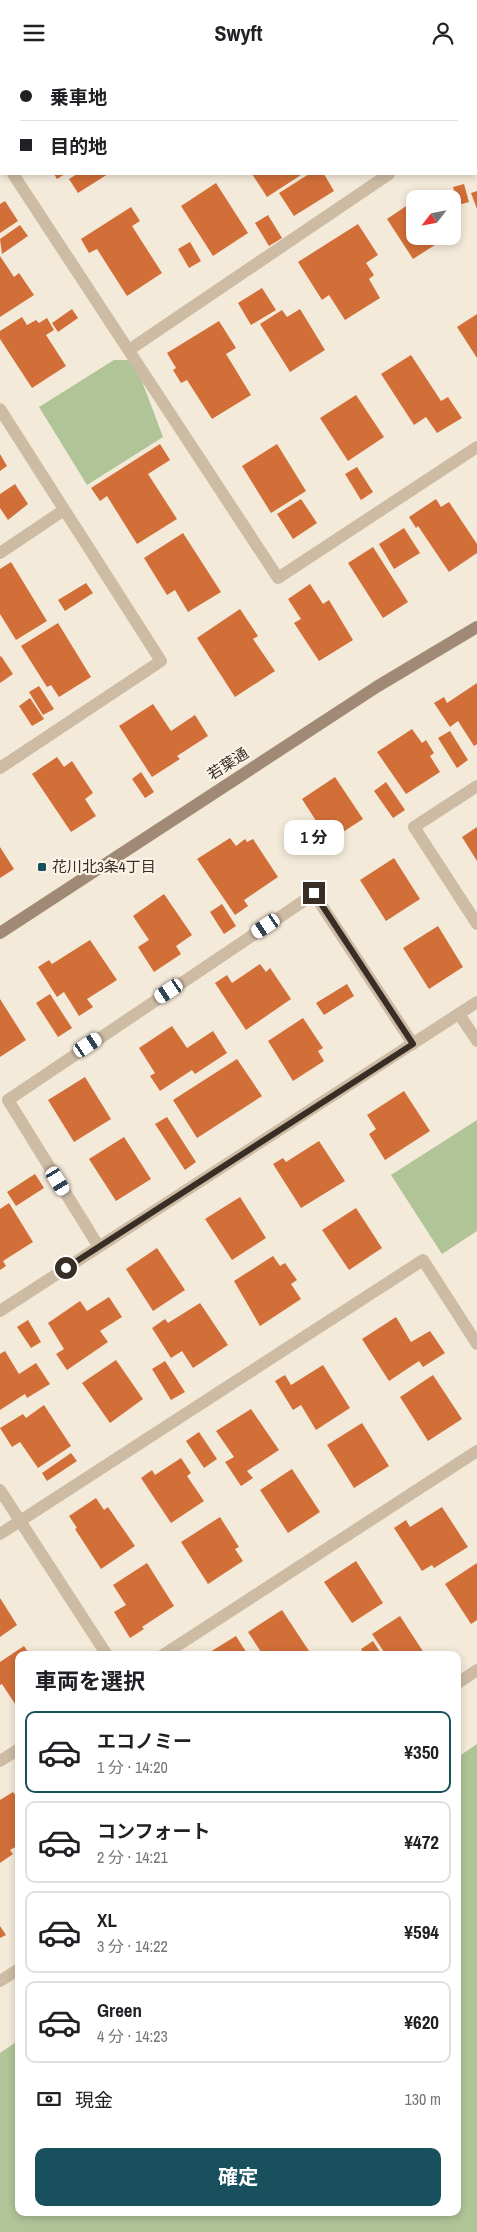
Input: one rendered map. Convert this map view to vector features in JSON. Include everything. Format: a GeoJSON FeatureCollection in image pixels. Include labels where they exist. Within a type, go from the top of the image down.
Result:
{"type":"FeatureCollection","features":[{"type":"Feature","properties":{"kind":"street"},"geometry":{"type":"LineString","coordinates":[[14,175],[278,578],[477,447]]}},
{"type":"Feature","properties":{"kind":"street"},"geometry":{"type":"LineString","coordinates":[[129,350],[388,175]]}},
{"type":"Feature","properties":{"kind":"street"},"geometry":{"type":"LineString","coordinates":[[0,409],[161,661],[0,768]]}},
{"type":"Feature","properties":{"kind":"street"},"geometry":{"type":"LineString","coordinates":[[0,553],[64,510]]}},
{"type":"Feature","properties":{"kind":"street","name":"若葉通"},"geometry":{"type":"LineString","coordinates":[[0,933],[378,686],[477,627]]}},
{"type":"Feature","properties":{"kind":"street"},"geometry":{"type":"LineString","coordinates":[[477,785],[414,827],[477,924]]}},
{"type":"Feature","properties":{"kind":"street"},"geometry":{"type":"LineString","coordinates":[[99,1247],[8,1100],[314,893],[413,1044]]}},
{"type":"Feature","properties":{"kind":"street"},"geometry":{"type":"LineString","coordinates":[[0,1311],[477,1002]]}},
{"type":"Feature","properties":{"kind":"street"},"geometry":{"type":"LineString","coordinates":[[460,1014],[477,1041]]}},
{"type":"Feature","properties":{"kind":"street"},"geometry":{"type":"LineString","coordinates":[[0,1534],[423,1260],[477,1344]]}},
{"type":"Feature","properties":{"kind":"street"},"geometry":{"type":"LineString","coordinates":[[168,1651],[477,1451]]}},
{"type":"Feature","properties":{"kind":"street"},"geometry":{"type":"LineString","coordinates":[[0,1490],[104,1651]]}},
{"type":"Feature","properties":{"kind":"street"},"geometry":{"type":"LineString","coordinates":[[461,1681],[477,1670]]}},
{"type":"Feature","properties":{"kind":"street"},"geometry":{"type":"LineString","coordinates":[[0,1761],[15,1752]]}},
{"type":"Feature","properties":{"kind":"street"},"geometry":{"type":"LineString","coordinates":[[0,1981],[15,1972]]}},
{"type":"Feature","properties":{"kind":"green space"},"geometry":{"type":"Polygon","coordinates":[[[114,360],[134,360],[163,437],[87,485],[39,407],[114,360]]]}},
{"type":"Feature","properties":{"kind":"green space"},"geometry":{"type":"Polygon","coordinates":[[[477,1120],[477,1231],[442,1254],[391,1175],[477,1120]]]}},
{"type":"Feature","properties":{"kind":"green space"},"geometry":{"type":"Polygon","coordinates":[[[477,1744],[477,2232],[0,2232],[0,2053],[15,2043],[15,2216],[461,2216],[461,1755],[477,1744]]]}},
{"type":"Feature","properties":{"kind":"building"},"geometry":{"type":"Polygon","coordinates":[[[55,175],[63,175],[57,179],[55,175]]]}},
{"type":"Feature","properties":{"kind":"building"},"geometry":{"type":"Polygon","coordinates":[[[75,175],[106,175],[78,193],[69,179],[75,175]]]}},
{"type":"Feature","properties":{"kind":"building"},"geometry":{"type":"Polygon","coordinates":[[[253,175],[301,175],[267,197],[253,175]]]}},
{"type":"Feature","properties":{"kind":"building"},"geometry":{"type":"Polygon","coordinates":[[[307,175],[325,175],[334,191],[294,216],[279,193],[307,175]]]}},
{"type":"Feature","properties":{"kind":"building"},"geometry":{"type":"Polygon","coordinates":[[[216,183],[248,233],[213,256],[181,206],[216,183]]]}},
{"type":"Feature","properties":{"kind":"building"},"geometry":{"type":"Polygon","coordinates":[[[464,184],[469,202],[461,204],[461,190],[454,190],[453,187],[464,184]]]}},
{"type":"Feature","properties":{"kind":"building"},"geometry":{"type":"Polygon","coordinates":[[[477,191],[477,209],[471,193],[477,191]]]}},
{"type":"Feature","properties":{"kind":"building"},"geometry":{"type":"Polygon","coordinates":[[[5,201],[18,221],[0,233],[0,204],[5,201]]]}},
{"type":"Feature","properties":{"kind":"building"},"geometry":{"type":"Polygon","coordinates":[[[406,206],[406,245],[435,245],[413,259],[387,219],[406,206]]]}},
{"type":"Feature","properties":{"kind":"building"},"geometry":{"type":"Polygon","coordinates":[[[131,207],[140,221],[132,226],[162,273],[127,296],[97,249],[89,253],[81,239],[131,207]]]}},
{"type":"Feature","properties":{"kind":"building"},"geometry":{"type":"Polygon","coordinates":[[[268,215],[282,238],[269,246],[255,223],[268,215]]]}},
{"type":"Feature","properties":{"kind":"building"},"geometry":{"type":"Polygon","coordinates":[[[358,224],[378,255],[366,263],[374,275],[369,279],[380,298],[345,320],[329,295],[322,300],[298,262],[358,224]]]}},
{"type":"Feature","properties":{"kind":"building"},"geometry":{"type":"Polygon","coordinates":[[[20,225],[28,236],[2,254],[0,239],[20,225]]]}},
{"type":"Feature","properties":{"kind":"building"},"geometry":{"type":"Polygon","coordinates":[[[190,242],[201,261],[189,268],[178,249],[190,242]]]}},
{"type":"Feature","properties":{"kind":"building"},"geometry":{"type":"Polygon","coordinates":[[[0,256],[14,277],[19,273],[34,295],[0,317],[0,256]]]}},
{"type":"Feature","properties":{"kind":"building"},"geometry":{"type":"Polygon","coordinates":[[[262,288],[276,310],[251,325],[238,303],[262,288]]]}},
{"type":"Feature","properties":{"kind":"building"},"geometry":{"type":"Polygon","coordinates":[[[72,309],[78,318],[58,332],[52,323],[72,309]]]}},
{"type":"Feature","properties":{"kind":"building"},"geometry":{"type":"Polygon","coordinates":[[[300,309],[325,350],[290,372],[260,324],[282,310],[287,317],[300,309]]]}},
{"type":"Feature","properties":{"kind":"building"},"geometry":{"type":"Polygon","coordinates":[[[477,314],[477,358],[457,327],[477,314]]]}},
{"type":"Feature","properties":{"kind":"building"},"geometry":{"type":"Polygon","coordinates":[[[22,317],[27,325],[36,320],[39,323],[47,318],[54,330],[46,335],[66,366],[32,388],[0,339],[0,331],[22,317]]]}},
{"type":"Feature","properties":{"kind":"building"},"geometry":{"type":"Polygon","coordinates":[[[219,321],[236,348],[226,354],[251,395],[212,419],[187,380],[181,383],[173,370],[176,368],[167,353],[219,321]]]}},
{"type":"Feature","properties":{"kind":"building"},"geometry":{"type":"Polygon","coordinates":[[[411,355],[441,401],[448,397],[462,418],[437,433],[426,417],[414,425],[381,374],[411,355]]]}},
{"type":"Feature","properties":{"kind":"building"},"geometry":{"type":"Polygon","coordinates":[[[356,395],[384,437],[348,461],[320,418],[356,395]]]}},
{"type":"Feature","properties":{"kind":"building"},"geometry":{"type":"Polygon","coordinates":[[[160,444],[170,460],[148,474],[177,519],[137,544],[107,496],[100,501],[91,488],[160,444]]]}},
{"type":"Feature","properties":{"kind":"building"},"geometry":{"type":"Polygon","coordinates":[[[277,444],[306,491],[271,513],[242,466],[277,444]]]}},
{"type":"Feature","properties":{"kind":"building"},"geometry":{"type":"Polygon","coordinates":[[[0,454],[7,466],[0,471],[0,454]]]}},
{"type":"Feature","properties":{"kind":"building"},"geometry":{"type":"Polygon","coordinates":[[[357,467],[373,492],[361,500],[345,474],[357,467]]]}},
{"type":"Feature","properties":{"kind":"building"},"geometry":{"type":"Polygon","coordinates":[[[15,484],[28,504],[8,520],[0,508],[0,494],[15,484]]]}},
{"type":"Feature","properties":{"kind":"building"},"geometry":{"type":"Polygon","coordinates":[[[301,499],[317,523],[293,539],[277,514],[301,499]]]}},
{"type":"Feature","properties":{"kind":"building"},"geometry":{"type":"Polygon","coordinates":[[[436,499],[441,507],[449,502],[477,544],[477,553],[449,572],[418,526],[416,528],[409,517],[436,499]]]}},
{"type":"Feature","properties":{"kind":"building"},"geometry":{"type":"Polygon","coordinates":[[[404,528],[420,553],[394,569],[379,544],[404,528]]]}},
{"type":"Feature","properties":{"kind":"building"},"geometry":{"type":"Polygon","coordinates":[[[183,533],[221,592],[188,612],[175,590],[167,595],[144,558],[183,533]]]}},
{"type":"Feature","properties":{"kind":"building"},"geometry":{"type":"Polygon","coordinates":[[[373,547],[408,602],[383,618],[348,563],[373,547]]]}},
{"type":"Feature","properties":{"kind":"building"},"geometry":{"type":"Polygon","coordinates":[[[11,562],[47,621],[16,640],[0,614],[0,569],[11,562]]]}},
{"type":"Feature","properties":{"kind":"building"},"geometry":{"type":"Polygon","coordinates":[[[86,583],[93,593],[65,611],[58,600],[86,583]]]}},
{"type":"Feature","properties":{"kind":"building"},"geometry":{"type":"Polygon","coordinates":[[[310,584],[323,604],[329,600],[353,640],[319,661],[294,623],[301,619],[288,599],[310,584]]]}},
{"type":"Feature","properties":{"kind":"building"},"geometry":{"type":"Polygon","coordinates":[[[240,609],[258,636],[253,639],[275,671],[235,697],[197,638],[240,609]]]}},
{"type":"Feature","properties":{"kind":"building"},"geometry":{"type":"Polygon","coordinates":[[[58,623],[91,677],[59,697],[51,685],[47,687],[21,646],[58,623]]]}},
{"type":"Feature","properties":{"kind":"building"},"geometry":{"type":"Polygon","coordinates":[[[0,657],[13,674],[0,683],[0,657]]]}},
{"type":"Feature","properties":{"kind":"building"},"geometry":{"type":"Polygon","coordinates":[[[477,683],[477,744],[474,746],[458,721],[450,727],[434,703],[444,697],[447,703],[477,683]]]}},
{"type":"Feature","properties":{"kind":"building"},"geometry":{"type":"Polygon","coordinates":[[[39,686],[54,709],[43,715],[29,692],[39,686]]]}},
{"type":"Feature","properties":{"kind":"building"},"geometry":{"type":"Polygon","coordinates":[[[30,698],[44,719],[32,726],[19,706],[30,698]]]}},
{"type":"Feature","properties":{"kind":"building"},"geometry":{"type":"Polygon","coordinates":[[[153,704],[171,731],[195,715],[208,736],[177,756],[180,759],[152,777],[119,726],[153,704]]]}},
{"type":"Feature","properties":{"kind":"building"},"geometry":{"type":"Polygon","coordinates":[[[412,729],[422,743],[426,740],[434,753],[430,756],[440,772],[406,794],[377,752],[412,729]]]}},
{"type":"Feature","properties":{"kind":"building"},"geometry":{"type":"Polygon","coordinates":[[[450,731],[468,760],[457,768],[438,738],[450,731]]]}},
{"type":"Feature","properties":{"kind":"building"},"geometry":{"type":"Polygon","coordinates":[[[57,757],[64,767],[72,761],[93,793],[85,799],[96,816],[71,832],[32,774],[57,757]]]}},
{"type":"Feature","properties":{"kind":"building"},"geometry":{"type":"Polygon","coordinates":[[[141,772],[154,792],[145,798],[132,779],[141,772]]]}},
{"type":"Feature","properties":{"kind":"building"},"geometry":{"type":"Polygon","coordinates":[[[335,777],[363,819],[329,841],[302,799],[335,777]]]}},
{"type":"Feature","properties":{"kind":"building"},"geometry":{"type":"Polygon","coordinates":[[[386,782],[405,810],[393,818],[374,791],[386,782]]]}},
{"type":"Feature","properties":{"kind":"building"},"geometry":{"type":"Polygon","coordinates":[[[477,827],[477,861],[462,837],[477,827]]]}},
{"type":"Feature","properties":{"kind":"building"},"geometry":{"type":"Polygon","coordinates":[[[230,838],[236,846],[245,839],[247,842],[253,839],[278,877],[244,900],[248,906],[235,915],[197,859],[230,838]]]}},
{"type":"Feature","properties":{"kind":"building"},"geometry":{"type":"Polygon","coordinates":[[[0,847],[14,869],[0,878],[0,847]]]}},
{"type":"Feature","properties":{"kind":"building"},"geometry":{"type":"Polygon","coordinates":[[[394,858],[420,899],[386,921],[360,880],[394,858]]]}},
{"type":"Feature","properties":{"kind":"building"},"geometry":{"type":"Polygon","coordinates":[[[164,894],[192,935],[176,946],[181,954],[154,972],[138,947],[149,940],[133,916],[164,894]]]}},
{"type":"Feature","properties":{"kind":"building"},"geometry":{"type":"Polygon","coordinates":[[[222,904],[236,926],[224,934],[210,912],[222,904]]]}},
{"type":"Feature","properties":{"kind":"building"},"geometry":{"type":"Polygon","coordinates":[[[438,926],[463,967],[429,989],[403,948],[438,926]]]}},
{"type":"Feature","properties":{"kind":"building"},"geometry":{"type":"Polygon","coordinates":[[[90,940],[117,980],[87,999],[93,1007],[79,1016],[64,992],[57,997],[38,967],[49,960],[52,964],[90,940]]]}},
{"type":"Feature","properties":{"kind":"building"},"geometry":{"type":"Polygon","coordinates":[[[260,964],[266,972],[270,968],[291,999],[246,1030],[215,983],[227,975],[232,983],[260,964]]]}},
{"type":"Feature","properties":{"kind":"building"},"geometry":{"type":"Polygon","coordinates":[[[347,984],[354,996],[324,1015],[316,1003],[347,984]]]}},
{"type":"Feature","properties":{"kind":"building"},"geometry":{"type":"Polygon","coordinates":[[[50,994],[72,1028],[58,1037],[36,1003],[50,994]]]}},
{"type":"Feature","properties":{"kind":"building"},"geometry":{"type":"Polygon","coordinates":[[[0,999],[26,1040],[0,1057],[0,999]]]}},
{"type":"Feature","properties":{"kind":"building"},"geometry":{"type":"Polygon","coordinates":[[[303,1018],[323,1048],[318,1051],[324,1061],[293,1081],[268,1041],[303,1018]]]}},
{"type":"Feature","properties":{"kind":"building"},"geometry":{"type":"Polygon","coordinates":[[[172,1026],[187,1048],[213,1031],[227,1053],[195,1074],[192,1070],[160,1091],[150,1076],[155,1073],[139,1048],[172,1026]]]}},
{"type":"Feature","properties":{"kind":"building"},"geometry":{"type":"Polygon","coordinates":[[[237,1059],[262,1096],[197,1138],[173,1100],[237,1059]]]}},
{"type":"Feature","properties":{"kind":"building"},"geometry":{"type":"Polygon","coordinates":[[[85,1077],[111,1119],[74,1142],[48,1100],[85,1077]]]}},
{"type":"Feature","properties":{"kind":"building"},"geometry":{"type":"Polygon","coordinates":[[[404,1091],[430,1131],[385,1160],[369,1134],[376,1129],[367,1115],[404,1091]]]}},
{"type":"Feature","properties":{"kind":"building"},"geometry":{"type":"Polygon","coordinates":[[[167,1117],[196,1162],[185,1170],[155,1124],[167,1117]]]}},
{"type":"Feature","properties":{"kind":"building"},"geometry":{"type":"Polygon","coordinates":[[[124,1137],[151,1179],[116,1201],[89,1159],[124,1137]]]}},
{"type":"Feature","properties":{"kind":"building"},"geometry":{"type":"Polygon","coordinates":[[[319,1141],[345,1181],[301,1208],[273,1164],[283,1158],[286,1162],[319,1141]]]}},
{"type":"Feature","properties":{"kind":"building"},"geometry":{"type":"Polygon","coordinates":[[[35,1174],[44,1188],[16,1206],[7,1192],[35,1174]]]}},
{"type":"Feature","properties":{"kind":"building"},"geometry":{"type":"Polygon","coordinates":[[[240,1197],[266,1238],[232,1260],[205,1219],[240,1197]]]}},
{"type":"Feature","properties":{"kind":"building"},"geometry":{"type":"Polygon","coordinates":[[[9,1203],[33,1242],[3,1261],[6,1266],[0,1270],[0,1209],[9,1203]]]}},
{"type":"Feature","properties":{"kind":"building"},"geometry":{"type":"Polygon","coordinates":[[[356,1208],[382,1248],[349,1270],[322,1230],[356,1208]]]}},
{"type":"Feature","properties":{"kind":"building"},"geometry":{"type":"Polygon","coordinates":[[[157,1248],[185,1290],[153,1311],[126,1269],[157,1248]]]}},
{"type":"Feature","properties":{"kind":"building"},"geometry":{"type":"Polygon","coordinates":[[[273,1256],[280,1266],[285,1263],[297,1280],[291,1284],[301,1299],[260,1326],[234,1281],[273,1256]]]}},
{"type":"Feature","properties":{"kind":"building"},"geometry":{"type":"Polygon","coordinates":[[[109,1297],[122,1317],[100,1331],[108,1342],[67,1370],[56,1354],[64,1349],[48,1323],[80,1301],[87,1311],[109,1297]]]}},
{"type":"Feature","properties":{"kind":"building"},"geometry":{"type":"Polygon","coordinates":[[[200,1303],[228,1345],[193,1368],[182,1351],[171,1358],[152,1328],[165,1319],[168,1323],[200,1303]]]}},
{"type":"Feature","properties":{"kind":"building"},"geometry":{"type":"Polygon","coordinates":[[[396,1317],[411,1342],[430,1331],[445,1353],[423,1367],[419,1361],[389,1381],[362,1339],[396,1317]]]}},
{"type":"Feature","properties":{"kind":"building"},"geometry":{"type":"Polygon","coordinates":[[[28,1320],[41,1342],[31,1348],[17,1327],[28,1320]]]}},
{"type":"Feature","properties":{"kind":"building"},"geometry":{"type":"Polygon","coordinates":[[[5,1351],[19,1374],[36,1363],[50,1384],[27,1398],[25,1394],[0,1410],[0,1354],[5,1351]]]}},
{"type":"Feature","properties":{"kind":"building"},"geometry":{"type":"Polygon","coordinates":[[[116,1360],[143,1399],[110,1423],[82,1383],[116,1360]]]}},
{"type":"Feature","properties":{"kind":"building"},"geometry":{"type":"Polygon","coordinates":[[[165,1361],[185,1392],[171,1400],[152,1369],[165,1361]]]}},
{"type":"Feature","properties":{"kind":"building"},"geometry":{"type":"Polygon","coordinates":[[[323,1365],[350,1408],[316,1430],[301,1405],[293,1410],[275,1381],[285,1375],[291,1385],[323,1365]]]}},
{"type":"Feature","properties":{"kind":"building"},"geometry":{"type":"Polygon","coordinates":[[[433,1375],[462,1419],[428,1441],[400,1397],[433,1375]]]}},
{"type":"Feature","properties":{"kind":"building"},"geometry":{"type":"Polygon","coordinates":[[[44,1405],[71,1446],[38,1468],[20,1442],[12,1447],[0,1428],[23,1414],[26,1418],[44,1405]]]}},
{"type":"Feature","properties":{"kind":"building"},"geometry":{"type":"Polygon","coordinates":[[[251,1409],[279,1450],[247,1471],[253,1478],[241,1486],[225,1462],[234,1457],[216,1431],[251,1409]]]}},
{"type":"Feature","properties":{"kind":"building"},"geometry":{"type":"Polygon","coordinates":[[[362,1423],[389,1466],[354,1488],[327,1445],[362,1423]]]}},
{"type":"Feature","properties":{"kind":"building"},"geometry":{"type":"Polygon","coordinates":[[[199,1432],[217,1459],[204,1468],[186,1441],[199,1432]]]}},
{"type":"Feature","properties":{"kind":"building"},"geometry":{"type":"Polygon","coordinates":[[[71,1453],[77,1461],[47,1481],[42,1473],[71,1453]]]}},
{"type":"Feature","properties":{"kind":"building"},"geometry":{"type":"Polygon","coordinates":[[[181,1458],[191,1473],[187,1476],[204,1501],[171,1523],[141,1478],[152,1470],[155,1475],[181,1458]]]}},
{"type":"Feature","properties":{"kind":"building"},"geometry":{"type":"Polygon","coordinates":[[[292,1469],[320,1512],[288,1533],[260,1490],[292,1469]]]}},
{"type":"Feature","properties":{"kind":"building"},"geometry":{"type":"Polygon","coordinates":[[[96,1498],[104,1510],[108,1507],[135,1546],[101,1569],[75,1529],[77,1528],[69,1516],[96,1498]]]}},
{"type":"Feature","properties":{"kind":"building"},"geometry":{"type":"Polygon","coordinates":[[[442,1507],[468,1547],[434,1568],[432,1565],[422,1571],[394,1528],[406,1520],[410,1527],[442,1507]]]}},
{"type":"Feature","properties":{"kind":"building"},"geometry":{"type":"Polygon","coordinates":[[[220,1517],[239,1547],[235,1549],[243,1561],[208,1584],[181,1542],[220,1517]]]}},
{"type":"Feature","properties":{"kind":"building"},"geometry":{"type":"Polygon","coordinates":[[[356,1561],[383,1603],[352,1623],[324,1582],[356,1561]]]}},
{"type":"Feature","properties":{"kind":"building"},"geometry":{"type":"Polygon","coordinates":[[[147,1563],[174,1606],[142,1627],[144,1629],[130,1638],[114,1612],[126,1605],[113,1585],[147,1563]]]}},
{"type":"Feature","properties":{"kind":"building"},"geometry":{"type":"Polygon","coordinates":[[[477,1563],[477,1620],[471,1624],[445,1584],[477,1563]]]}},
{"type":"Feature","properties":{"kind":"building"},"geometry":{"type":"Polygon","coordinates":[[[0,1598],[17,1625],[0,1637],[0,1598]]]}},
{"type":"Feature","properties":{"kind":"building"},"geometry":{"type":"Polygon","coordinates":[[[282,1610],[309,1651],[260,1651],[248,1632],[282,1610]]]}},
{"type":"Feature","properties":{"kind":"building"},"geometry":{"type":"Polygon","coordinates":[[[400,1616],[423,1651],[383,1651],[372,1634],[400,1616]]]}},
{"type":"Feature","properties":{"kind":"building"},"geometry":{"type":"Polygon","coordinates":[[[236,1636],[245,1651],[212,1651],[236,1636]]]}},
{"type":"Feature","properties":{"kind":"building"},"geometry":{"type":"Polygon","coordinates":[[[373,1641],[379,1651],[362,1651],[361,1649],[373,1641]]]}},
{"type":"Feature","properties":{"kind":"building"},"geometry":{"type":"Polygon","coordinates":[[[24,1646],[27,1651],[16,1651],[24,1646]]]}},
{"type":"Feature","properties":{"kind":"building"},"geometry":{"type":"Polygon","coordinates":[[[15,1652],[15,1704],[2,1684],[0,1685],[0,1662],[15,1652]]]}},
{"type":"Feature","properties":{"kind":"building"},"geometry":{"type":"Polygon","coordinates":[[[13,1792],[15,1795],[15,1847],[10,1850],[13,1854],[0,1863],[0,1800],[13,1792]]]}},
{"type":"Feature","properties":{"kind":"building"},"geometry":{"type":"Polygon","coordinates":[[[0,1926],[6,1935],[0,1938],[0,1926]]]}},
{"type":"Feature","properties":{"kind":"place","name":"花川北3条4丁目"},"geometry":{"type":"Point","coordinates":[42,867]}},
{"type":"Feature","properties":{"kind":"route"},"geometry":{"type":"LineString","coordinates":[[66,1268],[413,1044],[314,893]]}}]}
